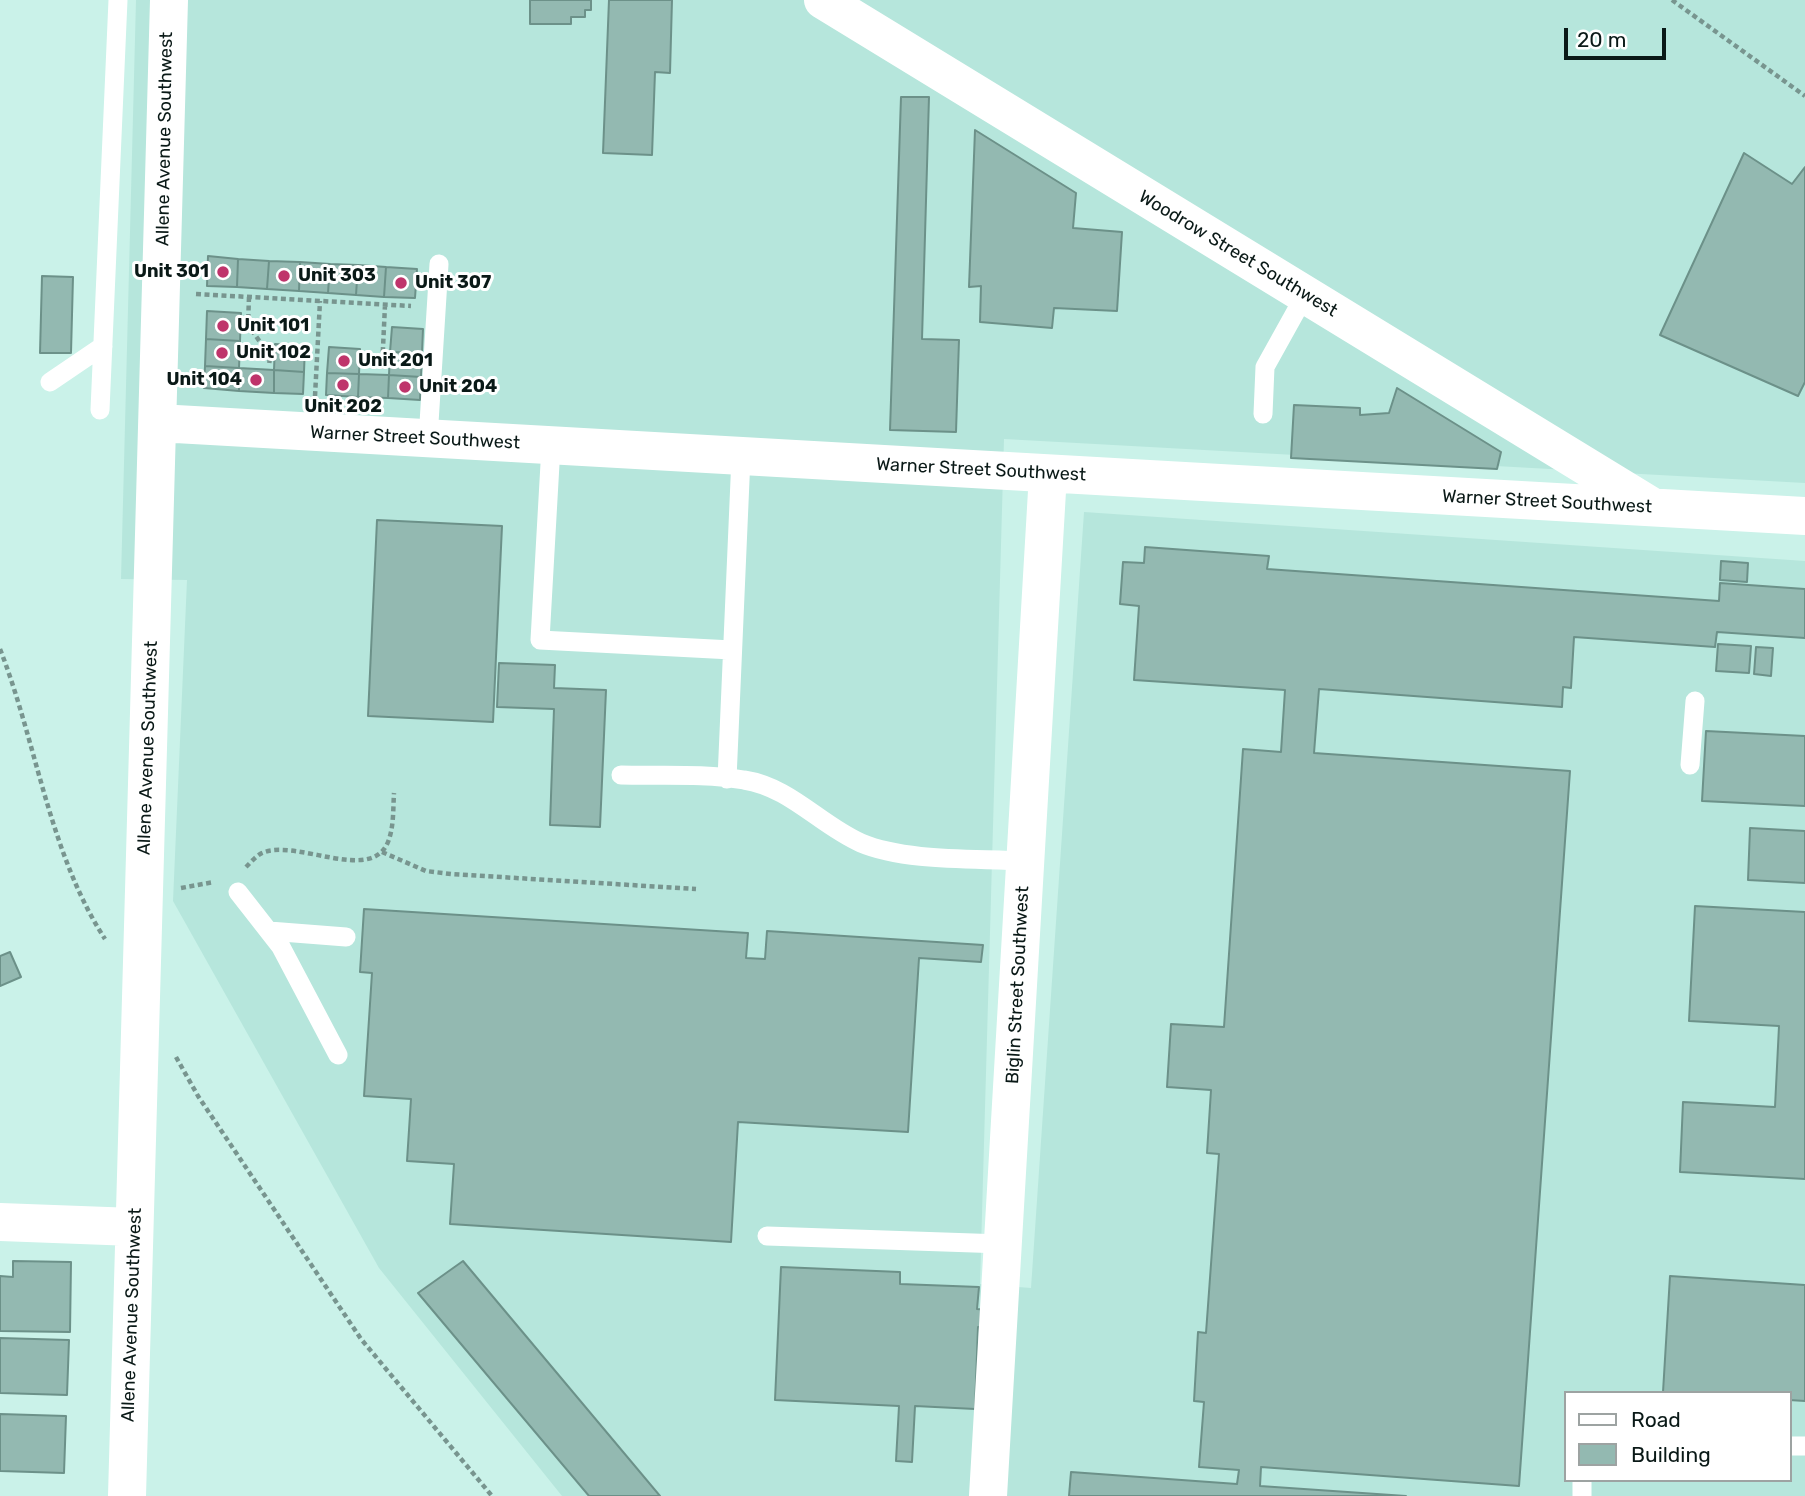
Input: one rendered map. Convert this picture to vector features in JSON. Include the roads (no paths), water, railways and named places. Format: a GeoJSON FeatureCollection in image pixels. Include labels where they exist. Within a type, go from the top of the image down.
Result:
{"type":"FeatureCollection","features":[{"type":"Feature","properties":{"kind":"street","name":"Allene Avenue Southwest"},"geometry":{"type":"LineString","coordinates":[[127,1496],[169,0]]}},
{"type":"Feature","properties":{"kind":"street","name":"Woodrow Street Southwest"},"geometry":{"type":"LineString","coordinates":[[823,0],[1653,508]]}},
{"type":"Feature","properties":{"kind":"street","name":"Warner Street Southwest"},"geometry":{"type":"LineString","coordinates":[[158,423],[1805,516]]}},
{"type":"Feature","properties":{"kind":"street","name":"Biglin Street Southwest"},"geometry":{"type":"LineString","coordinates":[[988,1496],[1048,474]]}},
{"type":"Feature","properties":{"kind":"street"},"geometry":{"type":"LineString","coordinates":[[0,1222],[134,1227]]}},
{"type":"Feature","properties":{"kind":"lane"},"geometry":{"type":"LineString","coordinates":[[100,410],[118,0]]}},
{"type":"Feature","properties":{"kind":"lane"},"geometry":{"type":"LineString","coordinates":[[428,439],[439,264]]}},
{"type":"Feature","properties":{"kind":"lane"},"geometry":{"type":"LineString","coordinates":[[1263,414],[1265,367],[1306,295]]}},
{"type":"Feature","properties":{"kind":"lane"},"geometry":{"type":"LineString","coordinates":[[50,382],[103,346]]}},
{"type":"Feature","properties":{"kind":"lane"},"geometry":{"type":"LineString","coordinates":[[551,446],[540,640],[732,650]]}},
{"type":"Feature","properties":{"kind":"lane"},"geometry":{"type":"LineString","coordinates":[[727,779],[741,457]]}},
{"type":"Feature","properties":{"kind":"lane"},"geometry":{"type":"LineString","coordinates":[[1690,765],[1695,701]]}},
{"type":"Feature","properties":{"kind":"lane"},"geometry":{"type":"LineString","coordinates":[[621,775],[727,779],[772,787],[832,830],[864,844],[901,853],[1025,861]]}},
{"type":"Feature","properties":{"kind":"lane"},"geometry":{"type":"LineString","coordinates":[[234,882],[281,947],[338,1055]]}},
{"type":"Feature","properties":{"kind":"lane"},"geometry":{"type":"LineString","coordinates":[[269,931],[346,937]]}},
{"type":"Feature","properties":{"kind":"lane"},"geometry":{"type":"LineString","coordinates":[[767,1236],[1003,1244]]}},
{"type":"Feature","properties":{"kind":"place","name":"Unit 301"},"geometry":{"type":"Point","coordinates":[223,272]}},
{"type":"Feature","properties":{"kind":"place","name":"Unit 303"},"geometry":{"type":"Point","coordinates":[284,276]}},
{"type":"Feature","properties":{"kind":"place","name":"Unit 307"},"geometry":{"type":"Point","coordinates":[401,283]}},
{"type":"Feature","properties":{"kind":"place","name":"Unit 101"},"geometry":{"type":"Point","coordinates":[223,326]}},
{"type":"Feature","properties":{"kind":"place","name":"Unit 102"},"geometry":{"type":"Point","coordinates":[222,353]}},
{"type":"Feature","properties":{"kind":"place","name":"Unit 201"},"geometry":{"type":"Point","coordinates":[344,361]}},
{"type":"Feature","properties":{"kind":"place","name":"Unit 104"},"geometry":{"type":"Point","coordinates":[256,380]}},
{"type":"Feature","properties":{"kind":"place","name":"Unit 202"},"geometry":{"type":"Point","coordinates":[343,385]}},
{"type":"Feature","properties":{"kind":"place","name":"Unit 204"},"geometry":{"type":"Point","coordinates":[405,387]}}]}
